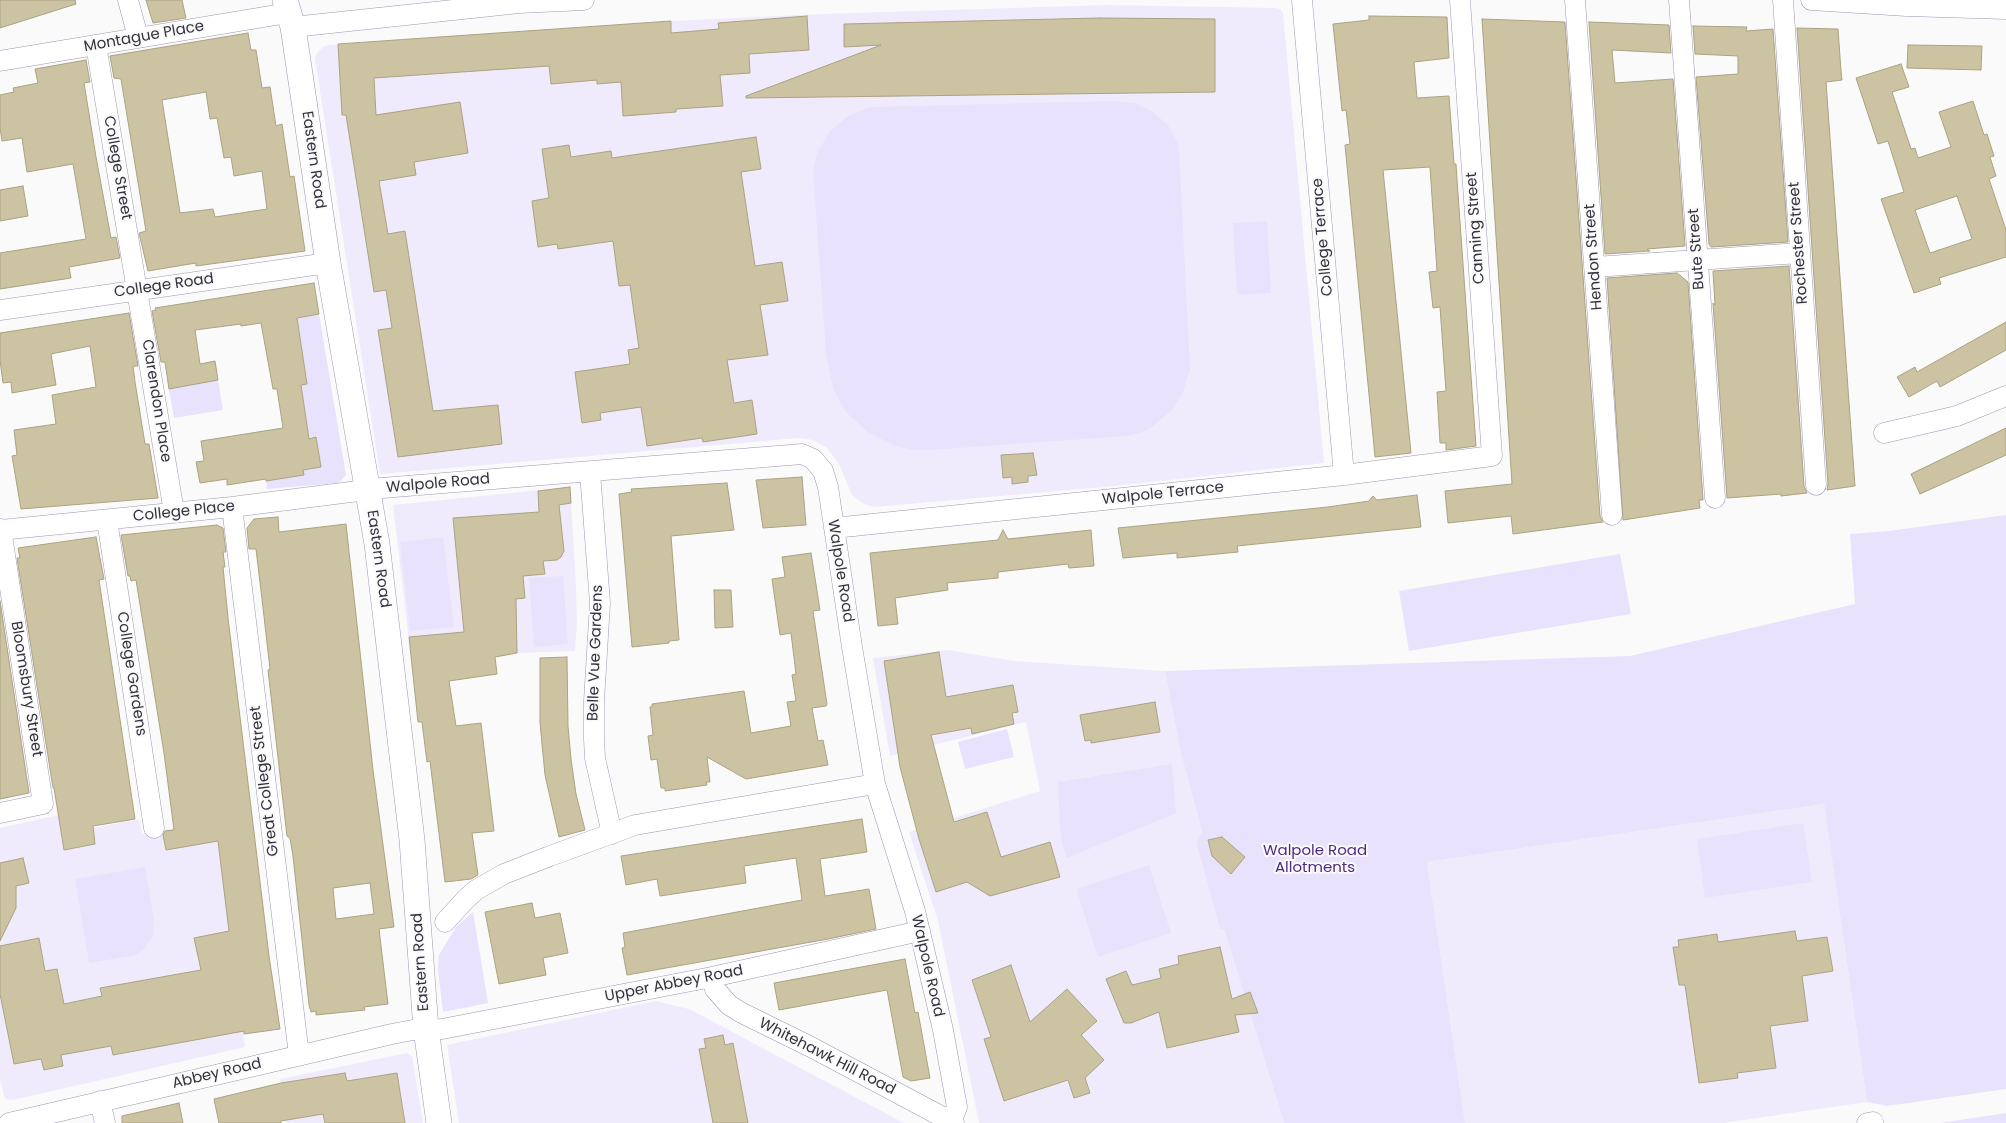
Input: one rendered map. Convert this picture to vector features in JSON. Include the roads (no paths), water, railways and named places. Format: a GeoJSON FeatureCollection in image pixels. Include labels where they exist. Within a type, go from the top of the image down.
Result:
{"type":"FeatureCollection","features":[{"type":"Feature","properties":{"kind":"street"},"geometry":{"type":"LineString","coordinates":[[128,0],[138,37]]}},
{"type":"Feature","properties":{"kind":"street","name":"Montague Place"},"geometry":{"type":"LineString","coordinates":[[0,61],[289,13],[519,1],[584,0]]}},
{"type":"Feature","properties":{"kind":"street","name":"College Terrace"},"geometry":{"type":"LineString","coordinates":[[1302,0],[1344,475]]}},
{"type":"Feature","properties":{"kind":"street","name":"Canning Street"},"geometry":{"type":"LineString","coordinates":[[1460,0],[1492,456]]}},
{"type":"Feature","properties":{"kind":"street","name":"Hendon Street"},"geometry":{"type":"LineString","coordinates":[[1575,0],[1612,514]]}},
{"type":"Feature","properties":{"kind":"street","name":"Bute Street"},"geometry":{"type":"LineString","coordinates":[[1679,0],[1715,498]]}},
{"type":"Feature","properties":{"kind":"street","name":"Rochester Street"},"geometry":{"type":"LineString","coordinates":[[1783,0],[1816,486]]}},
{"type":"Feature","properties":{"kind":"street"},"geometry":{"type":"LineString","coordinates":[[1810,0],[1907,3],[2006,10]]}},
{"type":"Feature","properties":{"kind":"street","name":"Eastern Road"},"geometry":{"type":"LineString","coordinates":[[289,13],[328,263],[377,544],[412,840],[426,1029],[440,1123]]}},
{"type":"Feature","properties":{"kind":"street","name":"College Street"},"geometry":{"type":"LineString","coordinates":[[96,45],[138,290]]}},
{"type":"Feature","properties":{"kind":"street"},"geometry":{"type":"LineString","coordinates":[[1595,267],[1800,253]]}},
{"type":"Feature","properties":{"kind":"street","name":"College Road"},"geometry":{"type":"LineString","coordinates":[[0,310],[328,263]]}},
{"type":"Feature","properties":{"kind":"street","name":"Clarendon Place"},"geometry":{"type":"LineString","coordinates":[[138,290],[174,512]]}},
{"type":"Feature","properties":{"kind":"street"},"geometry":{"type":"LineString","coordinates":[[1884,433],[1957,416],[2006,396]]}},
{"type":"Feature","properties":{"kind":"street","name":"Walpole Road"},"geometry":{"type":"LineString","coordinates":[[368,491],[802,454],[813,459],[823,471],[828,487],[876,784],[920,931],[943,1030],[957,1104],[957,1111],[953,1122]]}},
{"type":"Feature","properties":{"kind":"street","name":"Walpole Terrace"},"geometry":{"type":"LineString","coordinates":[[834,528],[1344,475],[1492,456]]}},
{"type":"Feature","properties":{"kind":"street","name":"Belle Vue Gardens"},"geometry":{"type":"LineString","coordinates":[[590,472],[600,604],[594,701],[595,758],[612,834]]}},
{"type":"Feature","properties":{"kind":"street","name":"College Place"},"geometry":{"type":"LineString","coordinates":[[0,530],[232,507],[368,491]]}},
{"type":"Feature","properties":{"kind":"street","name":"Great College Street"},"geometry":{"type":"LineString","coordinates":[[232,507],[299,1055]]}},
{"type":"Feature","properties":{"kind":"street","name":"College Gardens"},"geometry":{"type":"LineString","coordinates":[[107,520],[154,828]]}},
{"type":"Feature","properties":{"kind":"street","name":"Bloomsbury Street"},"geometry":{"type":"LineString","coordinates":[[0,530],[44,804],[0,813]]}},
{"type":"Feature","properties":{"kind":"street"},"geometry":{"type":"LineString","coordinates":[[444,922],[464,900],[489,882],[519,868],[635,825],[876,784]]}},
{"type":"Feature","properties":{"kind":"street","name":"Upper Abbey Road"},"geometry":{"type":"LineString","coordinates":[[426,1029],[442,1028],[712,978],[920,931]]}},
{"type":"Feature","properties":{"kind":"street","name":"Whitehawk Hill Road"},"geometry":{"type":"LineString","coordinates":[[712,978],[715,989],[728,1005],[953,1122]]}},
{"type":"Feature","properties":{"kind":"street","name":"Abbey Road"},"geometry":{"type":"LineString","coordinates":[[9,1123],[392,1034],[426,1029]]}},
{"type":"Feature","properties":{"kind":"street"},"geometry":{"type":"LineString","coordinates":[[100,1101],[105,1123]]}},
{"type":"Feature","properties":{"kind":"park label","name":"Walpole Road Allotments"},"geometry":{"type":"Point","coordinates":[1315,860]}}]}
